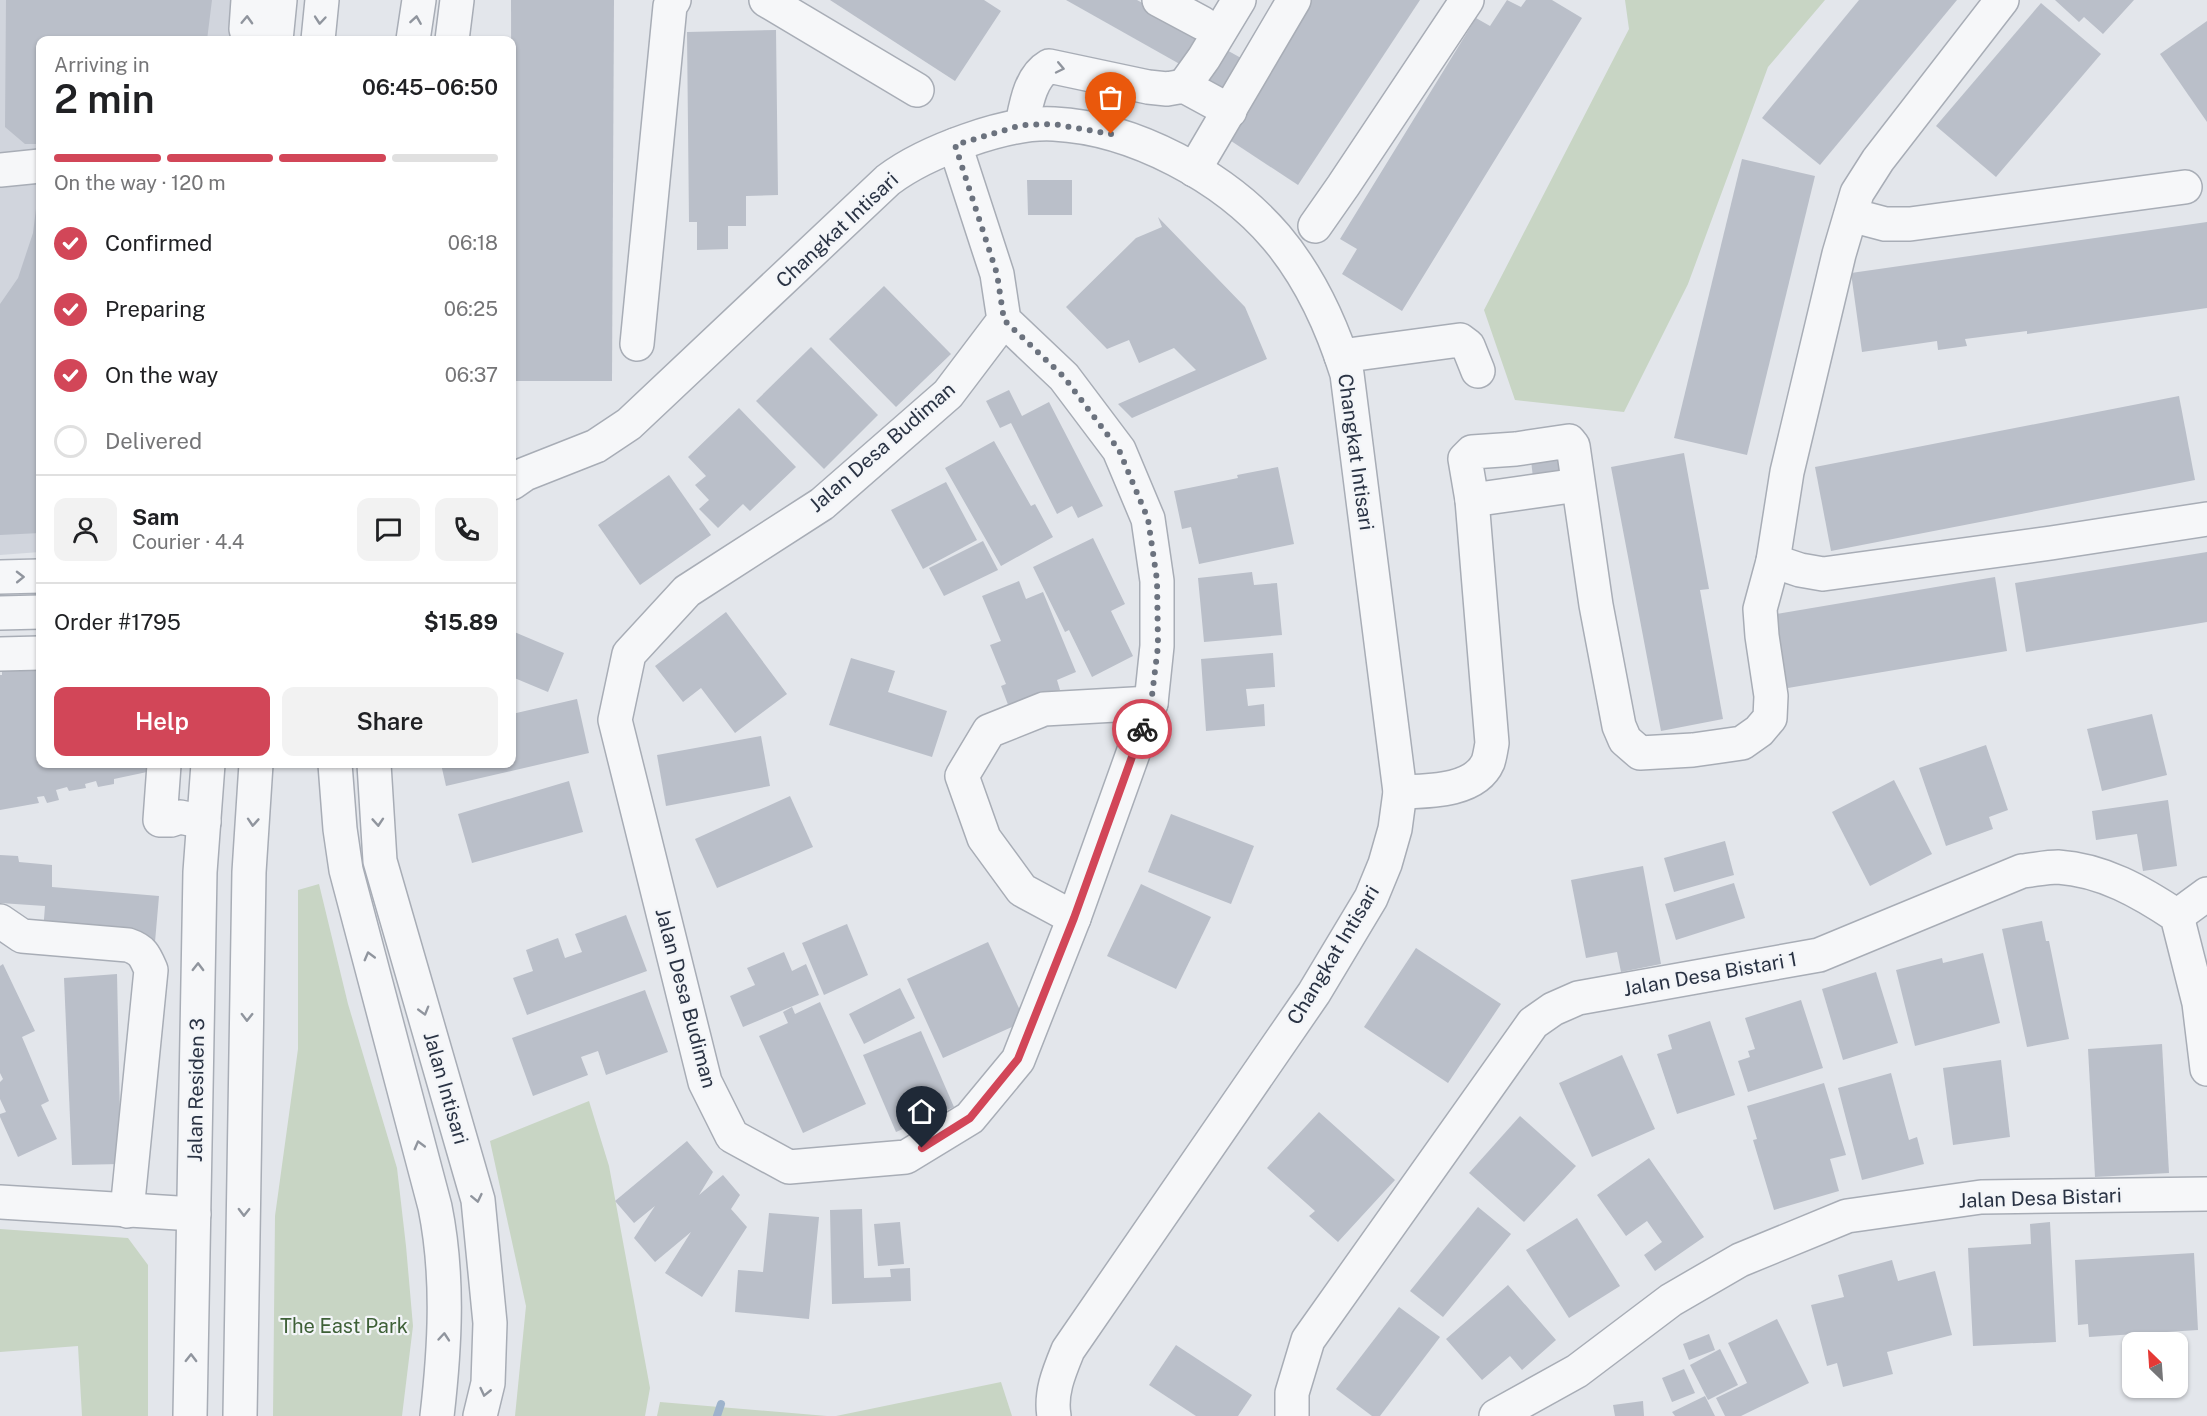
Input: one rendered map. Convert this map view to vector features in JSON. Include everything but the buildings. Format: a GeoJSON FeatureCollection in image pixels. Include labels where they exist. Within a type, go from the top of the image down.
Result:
{"type":"FeatureCollection","features":[{"type":"Feature","properties":{"kind":"street"},"geometry":{"type":"LineString","coordinates":[[248,0],[246,29],[248,36]]}},
{"type":"Feature","properties":{"kind":"street"},"geometry":{"type":"LineString","coordinates":[[276,36],[280,0]]}},
{"type":"Feature","properties":{"kind":"street"},"geometry":{"type":"LineString","coordinates":[[318,36],[322,0]]}},
{"type":"Feature","properties":{"kind":"street"},"geometry":{"type":"LineString","coordinates":[[414,36],[419,0]]}},
{"type":"Feature","properties":{"kind":"street"},"geometry":{"type":"LineString","coordinates":[[452,36],[457,0]]}},
{"type":"Feature","properties":{"kind":"street"},"geometry":{"type":"LineString","coordinates":[[637,344],[670,6],[674,0]]}},
{"type":"Feature","properties":{"kind":"street"},"geometry":{"type":"LineString","coordinates":[[766,0],[917,90]]}},
{"type":"Feature","properties":{"kind":"street"},"geometry":{"type":"LineString","coordinates":[[1159,0],[1222,15],[1268,46]]}},
{"type":"Feature","properties":{"kind":"street"},"geometry":{"type":"LineString","coordinates":[[1194,170],[1294,0]]}},
{"type":"Feature","properties":{"kind":"street"},"geometry":{"type":"LineString","coordinates":[[1315,226],[1467,0]]}},
{"type":"Feature","properties":{"kind":"street"},"geometry":{"type":"LineString","coordinates":[[1400,792],[1454,787],[1475,778],[1487,763],[1492,743],[1472,500],[1465,459],[1472,452],[1516,449],[1569,441],[1573,446],[1596,605],[1619,726],[1625,740],[1640,753],[1693,750],[1742,743],[1759,731],[1770,718],[1771,696],[1760,609],[1773,561],[1787,472],[1839,254],[1857,193],[1878,159],[2002,0]]}},
{"type":"Feature","properties":{"kind":"street"},"geometry":{"type":"LineString","coordinates":[[1184,86],[1222,15]]}},
{"type":"Feature","properties":{"kind":"street"},"geometry":{"type":"LineString","coordinates":[[1022,125],[1027,103],[1039,72],[1049,66],[1148,87],[1167,89],[1184,86],[1230,111]]}},
{"type":"Feature","properties":{"kind":"street","name":"Changkat Intisari"},"geometry":{"type":"LineString","coordinates":[[516,479],[596,446],[629,424],[888,180],[905,167],[955,145],[1022,125],[1053,124],[1093,129],[1128,138],[1194,170],[1243,205],[1276,237],[1299,268],[1321,309],[1347,374],[1400,792],[1395,829],[1371,898],[1314,993],[1068,1350],[1057,1375],[1052,1404],[1054,1416]]}},
{"type":"Feature","properties":{"kind":"street"},"geometry":{"type":"LineString","coordinates":[[955,145],[997,274],[1004,320]]}},
{"type":"Feature","properties":{"kind":"street"},"geometry":{"type":"LineString","coordinates":[[0,170],[36,166]]}},
{"type":"Feature","properties":{"kind":"street"},"geometry":{"type":"LineString","coordinates":[[1851,215],[1885,225],[1910,224],[2185,187]]}},
{"type":"Feature","properties":{"kind":"street","name":"Jalan Desa Budiman"},"geometry":{"type":"LineString","coordinates":[[1004,320],[1064,377],[1119,450],[1148,519],[1157,580],[1158,646],[1151,704],[1074,918],[1018,1059],[970,1118],[906,1158],[789,1167],[732,1136],[705,1082],[615,720],[629,654],[687,591],[822,504],[948,394],[1004,320]]}},
{"type":"Feature","properties":{"kind":"street"},"geometry":{"type":"LineString","coordinates":[[1341,356],[1460,340],[1468,346],[1478,371]]}},
{"type":"Feature","properties":{"kind":"street"},"geometry":{"type":"LineString","coordinates":[[1516,449],[1521,494]]}},
{"type":"Feature","properties":{"kind":"street"},"geometry":{"type":"LineString","coordinates":[[1472,500],[1578,485]]}},
{"type":"Feature","properties":{"kind":"street"},"geometry":{"type":"LineString","coordinates":[[1773,561],[1800,570],[1823,574],[2207,519]]}},
{"type":"Feature","properties":{"kind":"street"},"geometry":{"type":"LineString","coordinates":[[0,577],[36,576]]}},
{"type":"Feature","properties":{"kind":"street"},"geometry":{"type":"LineString","coordinates":[[0,613],[36,612]]}},
{"type":"Feature","properties":{"kind":"street"},"geometry":{"type":"LineString","coordinates":[[0,654],[36,653]]}},
{"type":"Feature","properties":{"kind":"street"},"geometry":{"type":"LineString","coordinates":[[1074,918],[1022,890],[984,838],[962,776],[989,731],[1044,709],[1151,704]]}},
{"type":"Feature","properties":{"kind":"street"},"geometry":{"type":"LineString","coordinates":[[164,768],[160,820],[180,817],[204,822]]}},
{"type":"Feature","properties":{"kind":"street","name":"Jalan Residen 3"},"geometry":{"type":"LineString","coordinates":[[190,1416],[200,872],[208,768]]}},
{"type":"Feature","properties":{"kind":"street"},"geometry":{"type":"LineString","coordinates":[[240,1416],[249,872],[256,768]]}},
{"type":"Feature","properties":{"kind":"street","name":"Jalan Intisari"},"geometry":{"type":"LineString","coordinates":[[335,768],[346,870],[442,1239],[445,1323],[437,1416]]}},
{"type":"Feature","properties":{"kind":"street","name":"Jalan Intisari"},"geometry":{"type":"LineString","coordinates":[[374,768],[381,861],[478,1200],[490,1323],[488,1383],[480,1416]]}},
{"type":"Feature","properties":{"kind":"street","name":"Jalan Desa Bistari 1"},"geometry":{"type":"LineString","coordinates":[[1292,1416],[1292,1392],[1308,1340],[1533,1023],[1552,1009],[1578,998],[1819,955],[2022,871],[2057,867],[2097,873],[2143,893],[2177,916]]}},
{"type":"Feature","properties":{"kind":"street"},"geometry":{"type":"LineString","coordinates":[[2207,894],[2177,916],[2199,1003],[2207,1069]]}},
{"type":"Feature","properties":{"kind":"street"},"geometry":{"type":"LineString","coordinates":[[0,921],[22,936],[128,945],[144,953],[151,970],[127,1211]]}},
{"type":"Feature","properties":{"kind":"street","name":"Jalan Desa Bistari"},"geometry":{"type":"LineString","coordinates":[[1496,1416],[1577,1371],[1671,1300],[1710,1277],[1740,1260],[1847,1216],[1981,1197],[2207,1194]]}},
{"type":"Feature","properties":{"kind":"street"},"geometry":{"type":"LineString","coordinates":[[0,1202],[194,1214]]}},
{"type":"Feature","properties":{"kind":"shaded area"},"geometry":{"type":"Polygon","coordinates":[[[0,0],[254,0],[251,36],[36,36],[36,552],[0,555],[0,0]]]}},
{"type":"Feature","properties":{"kind":"green space"},"geometry":{"type":"Polygon","coordinates":[[[1625,0],[1825,0],[1768,67],[1688,284],[1624,412],[1515,400],[1484,310],[1629,29],[1625,0]]]}},
{"type":"Feature","properties":{"kind":"green space","name":"The East Park"},"geometry":{"type":"Polygon","coordinates":[[[319,884],[348,1004],[397,1168],[413,1326],[402,1416],[273,1416],[275,1216],[298,1049],[298,890],[319,884]]]}},
{"type":"Feature","properties":{"kind":"green space"},"geometry":{"type":"Polygon","coordinates":[[[589,1101],[609,1166],[650,1388],[645,1416],[515,1416],[526,1306],[490,1141],[589,1101]]]}},
{"type":"Feature","properties":{"kind":"green space"},"geometry":{"type":"Polygon","coordinates":[[[0,1229],[128,1238],[148,1265],[148,1416],[82,1416],[78,1346],[0,1352],[0,1229]]]}},
{"type":"Feature","properties":{"kind":"green space"},"geometry":{"type":"Polygon","coordinates":[[[1001,1382],[1012,1416],[836,1416],[1001,1382]]]}},
{"type":"Feature","properties":{"kind":"green space"},"geometry":{"type":"Polygon","coordinates":[[[660,1402],[827,1416],[657,1416],[660,1402]]]}},
{"type":"Feature","properties":{"kind":"waterway"},"geometry":{"type":"LineString","coordinates":[[717,1416],[721,1404]]}},
{"type":"Feature","properties":{"kind":"way so far"},"geometry":{"type":"LineString","coordinates":[[1111,134],[1093,129],[1053,124],[1022,125],[955,145],[997,274],[1004,320],[1064,377],[1119,450],[1148,519],[1157,580],[1158,646],[1151,704],[1142,729]]}},
{"type":"Feature","properties":{"kind":"route"},"geometry":{"type":"LineString","coordinates":[[922,1148],[970,1118],[1018,1059],[1074,918],[1142,729]]}}]}
